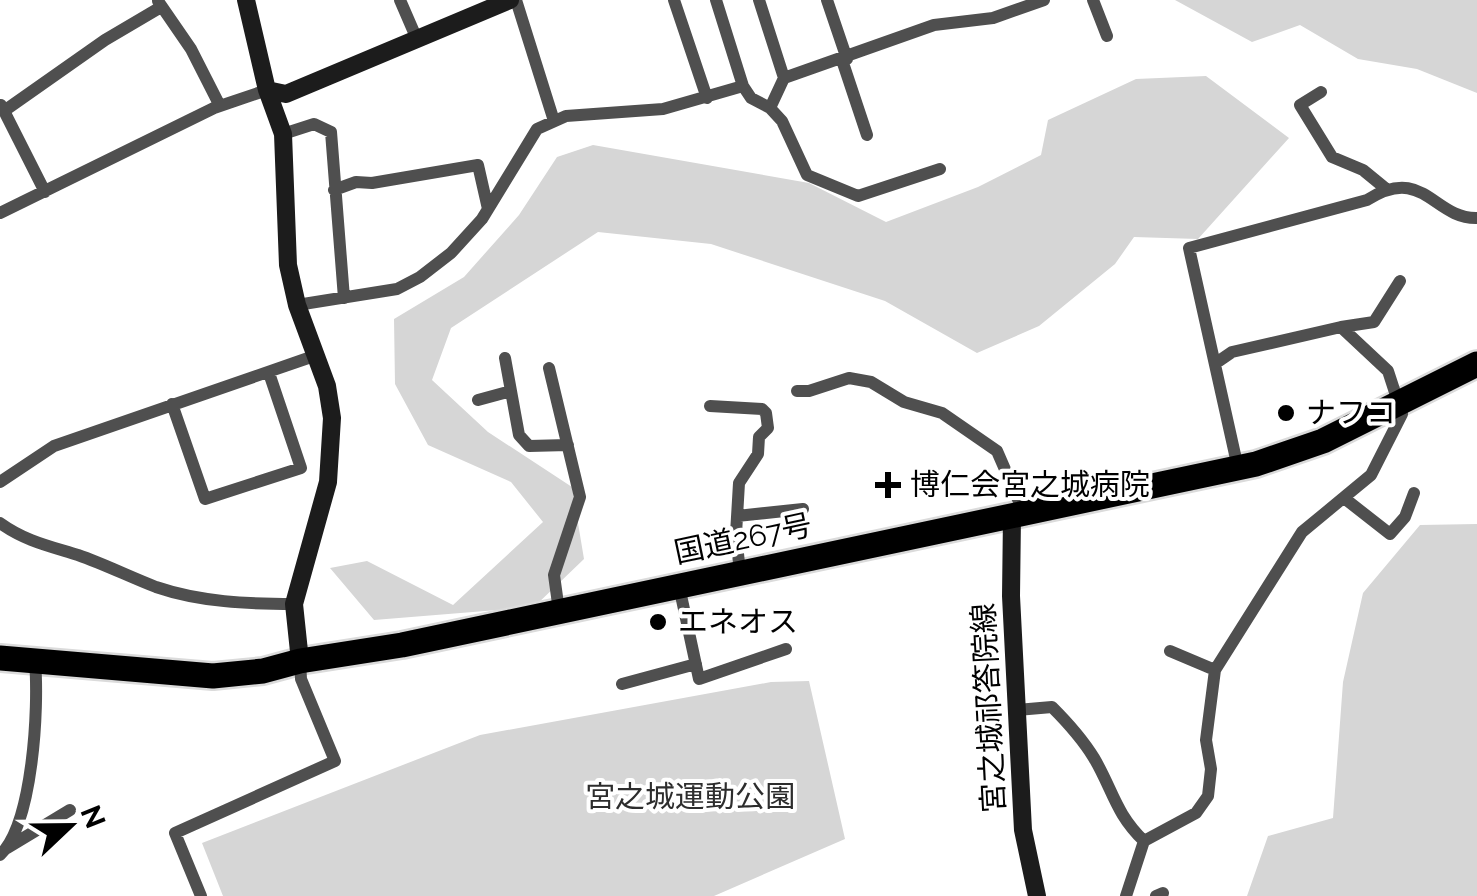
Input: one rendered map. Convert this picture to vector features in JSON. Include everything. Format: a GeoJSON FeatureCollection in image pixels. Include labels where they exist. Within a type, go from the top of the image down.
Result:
{"type":"FeatureCollection","features":[{"type":"Feature","properties":{"kind":"highway","name":"国道267号"},"geometry":{"type":"LineString","coordinates":[[0,658],[213,676],[263,672],[300,661],[559,612],[1238,468],[1323,442],[1477,364]]}},
{"type":"Feature","properties":{"kind":"street"},"geometry":{"type":"LineString","coordinates":[[201,896],[175,833],[335,761],[301,678],[294,604],[328,482],[332,418],[326,386],[297,306],[288,266],[283,134],[267,90],[246,0]]}},
{"type":"Feature","properties":{"kind":"street"},"geometry":{"type":"LineString","coordinates":[[400,0],[416,37]]}},
{"type":"Feature","properties":{"kind":"street"},"geometry":{"type":"LineString","coordinates":[[0,213],[220,106],[267,90],[286,94],[513,0],[554,121]]}},
{"type":"Feature","properties":{"kind":"street"},"geometry":{"type":"LineString","coordinates":[[674,0],[707,98]]}},
{"type":"Feature","properties":{"kind":"street"},"geometry":{"type":"LineString","coordinates":[[716,0],[742,86],[782,120],[807,176],[858,196],[940,169]]}},
{"type":"Feature","properties":{"kind":"street"},"geometry":{"type":"LineString","coordinates":[[759,0],[784,78],[770,108]]}},
{"type":"Feature","properties":{"kind":"street"},"geometry":{"type":"LineString","coordinates":[[828,0],[867,135]]}},
{"type":"Feature","properties":{"kind":"street"},"geometry":{"type":"LineString","coordinates":[[784,78],[934,25],[993,18],[1044,0]]}},
{"type":"Feature","properties":{"kind":"street"},"geometry":{"type":"LineString","coordinates":[[1093,0],[1107,36]]}},
{"type":"Feature","properties":{"kind":"street"},"geometry":{"type":"LineString","coordinates":[[46,192],[2,107],[159,4],[191,49],[220,106]]}},
{"type":"Feature","properties":{"kind":"street"},"geometry":{"type":"LineString","coordinates":[[297,306],[397,289],[420,277],[451,253],[488,209],[537,129],[566,116],[664,109],[742,86]]}},
{"type":"Feature","properties":{"kind":"street"},"geometry":{"type":"LineString","coordinates":[[1320,92],[1300,105],[1332,157],[1363,170],[1385,188],[1424,191],[1454,215],[1477,218]]}},
{"type":"Feature","properties":{"kind":"street"},"geometry":{"type":"LineString","coordinates":[[283,134],[314,124],[331,132],[344,298]]}},
{"type":"Feature","properties":{"kind":"street"},"geometry":{"type":"LineString","coordinates":[[334,190],[356,182],[372,183],[478,165],[488,209]]}},
{"type":"Feature","properties":{"kind":"street"},"geometry":{"type":"LineString","coordinates":[[1238,468],[1189,248],[1367,200],[1385,188]]}},
{"type":"Feature","properties":{"kind":"street"},"geometry":{"type":"LineString","coordinates":[[1216,363],[1232,352],[1374,322],[1400,280]]}},
{"type":"Feature","properties":{"kind":"street"},"geometry":{"type":"LineString","coordinates":[[1126,896],[1144,841],[1196,813],[1208,796],[1211,768],[1206,740],[1215,670],[1302,532],[1371,475],[1400,419],[1400,404],[1388,371],[1341,327]]}},
{"type":"Feature","properties":{"kind":"street"},"geometry":{"type":"LineString","coordinates":[[0,482],[54,446],[314,356]]}},
{"type":"Feature","properties":{"kind":"street"},"geometry":{"type":"LineString","coordinates":[[505,358],[519,435],[530,446],[568,445]]}},
{"type":"Feature","properties":{"kind":"street"},"geometry":{"type":"LineString","coordinates":[[549,368],[580,497],[554,575],[559,612]]}},
{"type":"Feature","properties":{"kind":"street"},"geometry":{"type":"LineString","coordinates":[[172,404],[206,499],[301,468],[269,373]]}},
{"type":"Feature","properties":{"kind":"street"},"geometry":{"type":"LineString","coordinates":[[797,391],[849,378],[871,382],[904,402],[942,414],[997,451],[1018,514]]}},
{"type":"Feature","properties":{"kind":"street"},"geometry":{"type":"LineString","coordinates":[[478,400],[511,392]]}},
{"type":"Feature","properties":{"kind":"street"},"geometry":{"type":"LineString","coordinates":[[710,406],[762,409],[768,428]]}},
{"type":"Feature","properties":{"kind":"street"},"geometry":{"type":"LineString","coordinates":[[740,573],[739,483],[758,454],[760,436],[768,428],[783,427]]}},
{"type":"Feature","properties":{"kind":"street"},"geometry":{"type":"LineString","coordinates":[[1344,498],[1390,534],[1405,517],[1414,493]]}},
{"type":"Feature","properties":{"kind":"street"},"geometry":{"type":"LineString","coordinates":[[737,516],[803,509]]}},
{"type":"Feature","properties":{"kind":"street","name":"宮之城祁答院線"},"geometry":{"type":"LineString","coordinates":[[1018,514],[1010,596],[1024,830],[1038,896]]}},
{"type":"Feature","properties":{"kind":"street"},"geometry":{"type":"LineString","coordinates":[[0,523],[22,538],[159,588],[206,599],[294,604]]}},
{"type":"Feature","properties":{"kind":"street"},"geometry":{"type":"LineString","coordinates":[[678,586],[699,679],[786,649]]}},
{"type":"Feature","properties":{"kind":"street"},"geometry":{"type":"LineString","coordinates":[[1170,651],[1215,670]]}},
{"type":"Feature","properties":{"kind":"street"},"geometry":{"type":"LineString","coordinates":[[4,852],[26,798],[38,696],[35,662]]}},
{"type":"Feature","properties":{"kind":"street"},"geometry":{"type":"LineString","coordinates":[[622,684],[696,664]]}},
{"type":"Feature","properties":{"kind":"street"},"geometry":{"type":"LineString","coordinates":[[1017,710],[1052,707],[1093,756],[1123,820],[1144,841]]}},
{"type":"Feature","properties":{"kind":"street"},"geometry":{"type":"LineString","coordinates":[[4,852],[70,810]]}},
{"type":"Feature","properties":{"kind":"green space"},"geometry":{"type":"Polygon","coordinates":[[[1175,0],[1477,0],[1477,93],[1417,69],[1358,59],[1300,25],[1252,42],[1175,0]]]}},
{"type":"Feature","properties":{"kind":"green space"},"geometry":{"type":"Polygon","coordinates":[[[1206,76],[1289,138],[1198,239],[1134,237],[1115,264],[1039,326],[977,353],[885,301],[711,244],[598,232],[451,328],[432,380],[488,432],[572,487],[584,559],[534,607],[374,620],[330,568],[367,561],[453,605],[543,522],[511,482],[428,445],[395,384],[394,319],[464,277],[519,215],[557,157],[593,145],[809,183],[886,222],[978,187],[1041,155],[1048,120],[1136,79],[1206,76]]]}},
{"type":"Feature","properties":{"kind":"green space"},"geometry":{"type":"Polygon","coordinates":[[[1477,524],[1477,896],[1247,896],[1268,836],[1333,818],[1343,682],[1363,593],[1420,525],[1477,524]]]}},
{"type":"Feature","properties":{"kind":"green space","name":"宮之城運動公園"},"geometry":{"type":"Polygon","coordinates":[[[809,681],[845,839],[714,896],[223,896],[202,843],[480,735],[771,682],[809,681]]]}},
{"type":"Feature","properties":{"kind":"place","name":"ナフコ"},"geometry":{"type":"Point","coordinates":[1286,413]}},
{"type":"Feature","properties":{"kind":"place","name":"博仁会宮之城病院"},"geometry":{"type":"Point","coordinates":[888,485]}},
{"type":"Feature","properties":{"kind":"place","name":"エネオス"},"geometry":{"type":"Point","coordinates":[658,622]}}]}
